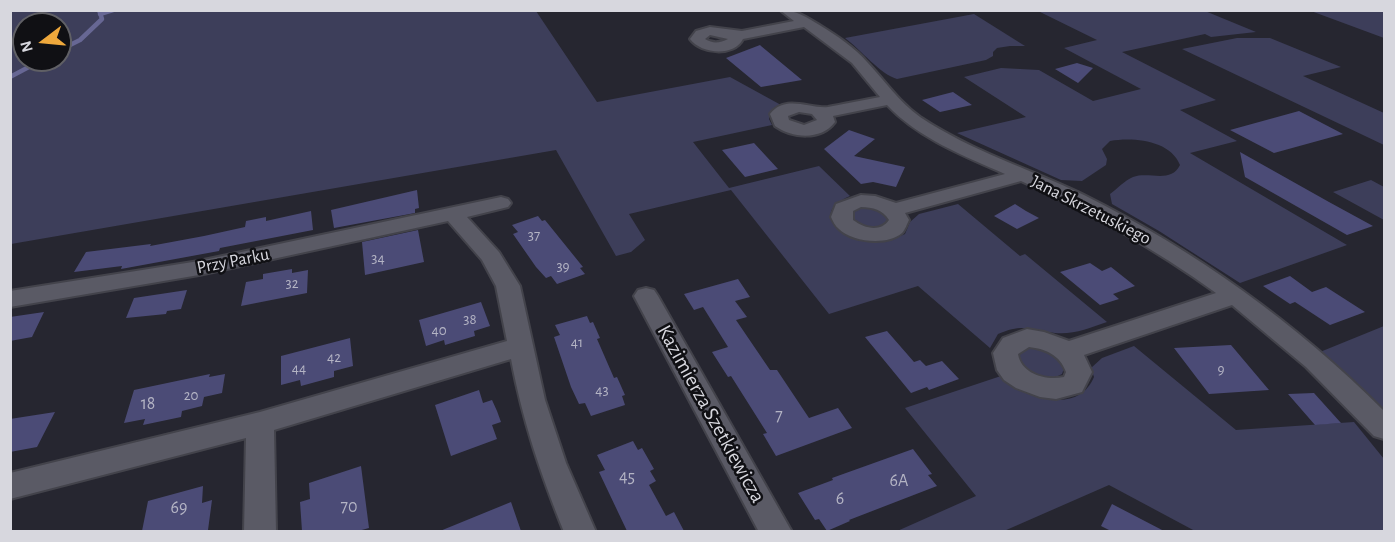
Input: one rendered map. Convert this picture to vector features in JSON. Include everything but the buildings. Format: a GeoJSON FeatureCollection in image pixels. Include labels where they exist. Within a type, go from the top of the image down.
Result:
{"type":"FeatureCollection","features":[{"type":"Feature","properties":{"kind":"street","name":"Jana Skrzetuskiego"},"geometry":{"type":"LineString","coordinates":[[786,10],[831,39],[858,61],[889,100],[914,121],[946,140],[1077,200],[1164,247],[1236,295],[1286,333],[1353,395],[1384,428]]}},
{"type":"Feature","properties":{"kind":"street"},"geometry":{"type":"LineString","coordinates":[[734,35],[805,23]]}},
{"type":"Feature","properties":{"kind":"street"},"geometry":{"type":"LineString","coordinates":[[822,113],[889,100]]}},
{"type":"Feature","properties":{"kind":"street"},"geometry":{"type":"LineString","coordinates":[[893,210],[1023,175]]}},
{"type":"Feature","properties":{"kind":"street","name":"Przy Parku"},"geometry":{"type":"LineString","coordinates":[[10,299],[198,268],[501,203]]}},
{"type":"Feature","properties":{"kind":"street"},"geometry":{"type":"LineString","coordinates":[[453,214],[491,257],[508,286],[519,347],[532,400],[551,463],[580,531]]}},
{"type":"Feature","properties":{"kind":"street"},"geometry":{"type":"LineString","coordinates":[[1067,351],[1236,295]]}},
{"type":"Feature","properties":{"kind":"street","name":"Kazimierza Szetkiewicza"},"geometry":{"type":"LineString","coordinates":[[646,296],[776,531]]}},
{"type":"Feature","properties":{"kind":"street"},"geometry":{"type":"LineString","coordinates":[[10,486],[260,423],[519,347]]}},
{"type":"Feature","properties":{"kind":"street"},"geometry":{"type":"LineString","coordinates":[[260,423],[260,531]]}},
{"type":"Feature","properties":{"kind":"shaded area"},"geometry":{"type":"Polygon","coordinates":[[[11,11],[536,11],[597,102],[730,77],[781,105],[770,112],[769,119],[772,125],[693,142],[729,188],[819,166],[850,196],[837,203],[831,211],[831,219],[836,226],[855,237],[877,241],[905,234],[910,222],[919,214],[958,204],[1020,256],[1025,254],[1107,322],[1068,333],[1027,328],[1014,329],[998,334],[990,348],[918,286],[829,314],[731,190],[629,214],[645,240],[631,252],[616,256],[556,150],[11,244],[11,11]]]}},
{"type":"Feature","properties":{"kind":"shaded area"},"geometry":{"type":"Polygon","coordinates":[[[1038,11],[1205,11],[1256,32],[1211,37],[1205,34],[1122,52],[1216,100],[1180,110],[1237,141],[1190,153],[1347,245],[1240,283],[1112,204],[1110,194],[1130,178],[1165,176],[1176,171],[1180,165],[1168,150],[1160,145],[1140,140],[1110,141],[1102,149],[1107,159],[1106,165],[1082,181],[1061,180],[957,133],[1026,117],[964,77],[1001,68],[1039,70],[1093,101],[1141,89],[1064,48],[1097,40],[1038,11]]]}},
{"type":"Feature","properties":{"kind":"shaded area"},"geometry":{"type":"Polygon","coordinates":[[[1311,11],[1384,11],[1384,38],[1311,11]]]}},
{"type":"Feature","properties":{"kind":"shaded area"},"geometry":{"type":"Polygon","coordinates":[[[974,14],[1025,46],[997,48],[993,56],[986,60],[897,79],[877,67],[845,38],[974,14]]]}},
{"type":"Feature","properties":{"kind":"shaded area"},"geometry":{"type":"Polygon","coordinates":[[[1237,38],[1270,38],[1341,67],[1303,76],[1384,113],[1384,145],[1182,49],[1237,38]]]}},
{"type":"Feature","properties":{"kind":"shaded area"},"geometry":{"type":"Polygon","coordinates":[[[1371,180],[1384,187],[1384,220],[1333,192],[1371,180]]]}},
{"type":"Feature","properties":{"kind":"shaded area"},"geometry":{"type":"Polygon","coordinates":[[[864,206],[876,208],[888,216],[887,223],[869,228],[852,220],[852,211],[864,206]]]}},
{"type":"Feature","properties":{"kind":"shaded area"},"geometry":{"type":"Polygon","coordinates":[[[1384,326],[1384,416],[1320,352],[1384,326]]]}},
{"type":"Feature","properties":{"kind":"shaded area"},"geometry":{"type":"Polygon","coordinates":[[[1024,346],[1045,347],[1065,365],[1062,374],[1046,378],[1035,375],[1021,366],[1017,352],[1024,346]]]}},
{"type":"Feature","properties":{"kind":"shaded area"},"geometry":{"type":"Polygon","coordinates":[[[1134,346],[1236,430],[1354,422],[1384,459],[1384,531],[1195,531],[1109,485],[1004,531],[895,532],[976,496],[905,408],[1001,376],[1037,396],[1064,400],[1076,397],[1086,389],[1094,377],[1091,368],[1102,358],[1134,346]]]}},
{"type":"Feature","properties":{"kind":"waterway"},"geometry":{"type":"LineString","coordinates":[[99,10],[100,14]]}},
{"type":"Feature","properties":{"kind":"waterway"},"geometry":{"type":"LineString","coordinates":[[100,14],[113,10]]}},
{"type":"Feature","properties":{"kind":"waterway"},"geometry":{"type":"LineString","coordinates":[[72,44],[80,40],[102,19],[100,14]]}},
{"type":"Feature","properties":{"kind":"waterway"},"geometry":{"type":"LineString","coordinates":[[10,77],[19,72]]}}]}
